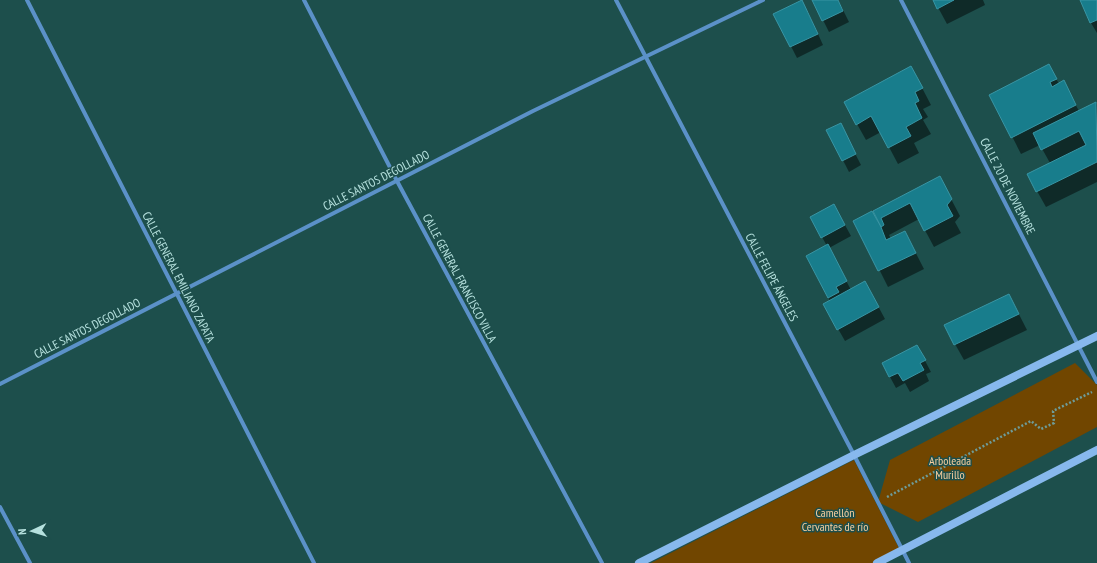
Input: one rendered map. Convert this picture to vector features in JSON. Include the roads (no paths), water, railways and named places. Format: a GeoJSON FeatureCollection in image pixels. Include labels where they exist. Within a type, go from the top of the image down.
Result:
{"type":"FeatureCollection","features":[{"type":"Feature","properties":{"kind":"street","name":"CALLE GENERAL EMILIANO ZAPATA"},"geometry":{"type":"LineString","coordinates":[[27,0],[314,563]]}},
{"type":"Feature","properties":{"kind":"street","name":"CALLE GENERAL FRANCISCO VILLA"},"geometry":{"type":"LineString","coordinates":[[304,0],[397,181],[602,563]]}},
{"type":"Feature","properties":{"kind":"street","name":"CALLE FELIPE ÁNGELES"},"geometry":{"type":"LineString","coordinates":[[616,0],[909,563]]}},
{"type":"Feature","properties":{"kind":"street","name":"CALLE SANTOS DEGOLLADO"},"geometry":{"type":"LineString","coordinates":[[0,384],[533,111],[763,0]]}},
{"type":"Feature","properties":{"kind":"street","name":"CALLE 20 DE NOVIEMBRE"},"geometry":{"type":"LineString","coordinates":[[901,0],[1097,382]]}},
{"type":"Feature","properties":{"kind":"street"},"geometry":{"type":"LineString","coordinates":[[639,563],[854,455],[1097,336]]}},
{"type":"Feature","properties":{"kind":"street"},"geometry":{"type":"LineString","coordinates":[[877,563],[1097,450]]}},
{"type":"Feature","properties":{"kind":"street"},"geometry":{"type":"LineString","coordinates":[[0,507],[30,563]]}},
{"type":"Feature","properties":{"kind":"park label","name":"Arboleada Murillo"},"geometry":{"type":"Point","coordinates":[950,467]}},
{"type":"Feature","properties":{"kind":"park label","name":"Camellón Cervantes de río"},"geometry":{"type":"Point","coordinates":[835,519]}}]}
